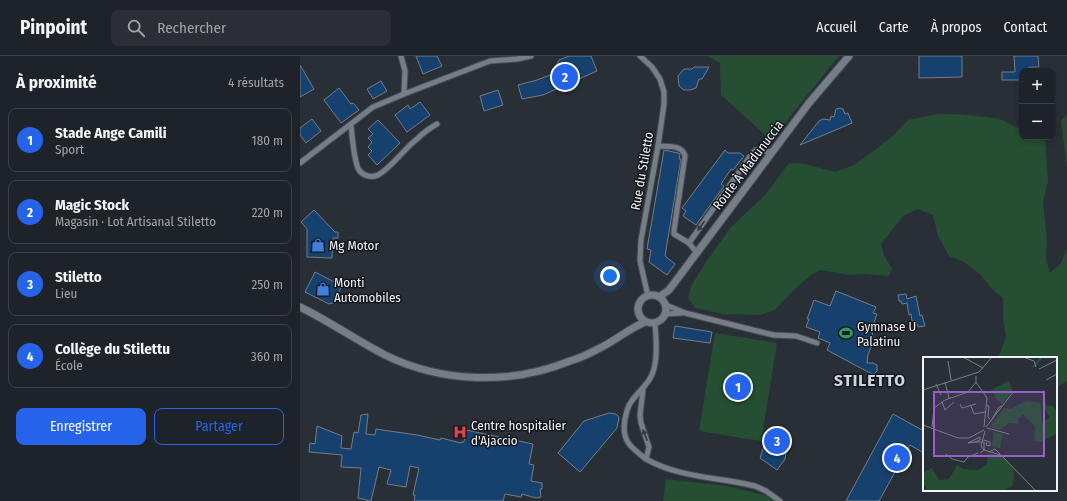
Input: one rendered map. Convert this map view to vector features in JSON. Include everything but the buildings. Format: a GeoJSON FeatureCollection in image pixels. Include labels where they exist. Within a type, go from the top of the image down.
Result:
{"type":"FeatureCollection","features":[{"type":"Feature","properties":{"kind":"main road","name":"Route À Madunuccia"},"geometry":{"type":"LineString","coordinates":[[663,302],[669,290],[771,152],[809,103],[849,56]]}},
{"type":"Feature","properties":{"kind":"main road"},"geometry":{"type":"LineString","coordinates":[[300,307],[385,355],[409,365],[462,377],[513,377],[541,371],[569,362],[599,349],[632,327],[645,322],[655,323],[662,320],[666,314],[663,302],[656,296],[648,296],[644,298],[639,306],[639,315],[632,327]]}},
{"type":"Feature","properties":{"kind":"main road"},"geometry":{"type":"LineString","coordinates":[[639,315],[645,322]]}},
{"type":"Feature","properties":{"kind":"street"},"geometry":{"type":"LineString","coordinates":[[401,56],[405,71],[404,94]]}},
{"type":"Feature","properties":{"kind":"street"},"geometry":{"type":"LineString","coordinates":[[300,163],[373,107],[490,60],[518,59],[531,56]]}},
{"type":"Feature","properties":{"kind":"street","name":"Rue du Stiletto"},"geometry":{"type":"LineString","coordinates":[[640,56],[652,67],[660,79],[664,92],[664,104],[658,146],[641,240],[640,261],[648,296]]}},
{"type":"Feature","properties":{"kind":"street"},"geometry":{"type":"LineString","coordinates":[[351,125],[356,164],[359,171],[364,175],[372,177],[385,170],[417,138],[437,124]]}},
{"type":"Feature","properties":{"kind":"street"},"geometry":{"type":"LineString","coordinates":[[658,146],[680,148],[684,151],[685,156],[674,234],[689,242],[697,253]]}},
{"type":"Feature","properties":{"kind":"street"},"geometry":{"type":"LineString","coordinates":[[689,242],[756,150],[771,152]]}},
{"type":"Feature","properties":{"kind":"street"},"geometry":{"type":"LineString","coordinates":[[663,302],[684,313],[761,332],[796,336],[818,343]]}},
{"type":"Feature","properties":{"kind":"street"},"geometry":{"type":"LineString","coordinates":[[666,314],[684,313]]}},
{"type":"Feature","properties":{"kind":"street"},"geometry":{"type":"LineString","coordinates":[[655,323],[656,357],[653,373],[643,390],[631,402],[626,414],[623,428],[625,440],[633,450],[663,468],[755,486],[766,491],[780,501]]}},
{"type":"Feature","properties":{"kind":"street"},"geometry":{"type":"LineString","coordinates":[[643,390],[640,415],[641,423],[650,447],[646,459]]}},
{"type":"Feature","properties":{"kind":"green space"},"geometry":{"type":"Polygon","coordinates":[[[707,56],[839,56],[771,140],[721,95],[720,63],[707,56]]]}},
{"type":"Feature","properties":{"kind":"green space"},"geometry":{"type":"Polygon","coordinates":[[[938,114],[954,114],[1002,120],[1019,128],[1019,140],[1045,140],[1048,181],[1043,203],[1047,240],[1046,259],[1050,273],[1061,263],[1067,249],[1067,381],[1057,387],[1057,357],[998,357],[1006,337],[1003,319],[1003,298],[994,291],[981,275],[964,262],[949,256],[938,236],[933,215],[918,209],[903,216],[881,244],[884,255],[892,269],[889,276],[865,274],[849,275],[821,270],[812,274],[775,310],[760,315],[723,314],[695,308],[688,298],[691,286],[706,262],[730,228],[765,195],[789,163],[805,164],[835,172],[854,165],[894,135],[908,120],[938,114]]]}},
{"type":"Feature","properties":{"kind":"green space"},"geometry":{"type":"Polygon","coordinates":[[[1067,114],[1067,169],[1061,121],[1067,114]]]}},
{"type":"Feature","properties":{"kind":"green space"},"geometry":{"type":"Polygon","coordinates":[[[715,333],[777,343],[761,441],[699,431],[715,333]]]}},
{"type":"Feature","properties":{"kind":"green space"},"geometry":{"type":"Polygon","coordinates":[[[666,479],[727,486],[776,498],[779,501],[663,501],[666,479]]]}},
{"type":"Feature","properties":{"kind":"place","name":"Magic Stock"},"geometry":{"type":"Point","coordinates":[565,77]}},
{"type":"Feature","properties":{"kind":"place","name":"Mg Motor"},"geometry":{"type":"Point","coordinates":[318,245]}},
{"type":"Feature","properties":{"kind":"place","name":"Monti Automobiles"},"geometry":{"type":"Point","coordinates":[323,289]}},
{"type":"Feature","properties":{"kind":"place","name":"Gymnase U Palatinu"},"geometry":{"type":"Point","coordinates":[846,333]}},
{"type":"Feature","properties":{"kind":"place","name":"Stade Ange Camili"},"geometry":{"type":"Point","coordinates":[738,387]}},
{"type":"Feature","properties":{"kind":"place","name":"Centre hospitalier d'Ajaccio"},"geometry":{"type":"Point","coordinates":[460,432]}},
{"type":"Feature","properties":{"kind":"place","name":"Stiletto"},"geometry":{"type":"Point","coordinates":[777,441]}},
{"type":"Feature","properties":{"kind":"place","name":"Collège du Stilettu"},"geometry":{"type":"Point","coordinates":[897,458]}},
{"type":"Feature","properties":{"kind":"district","name":"STILETTO"},"geometry":{"type":"Point","coordinates":[870,380]}}]}
